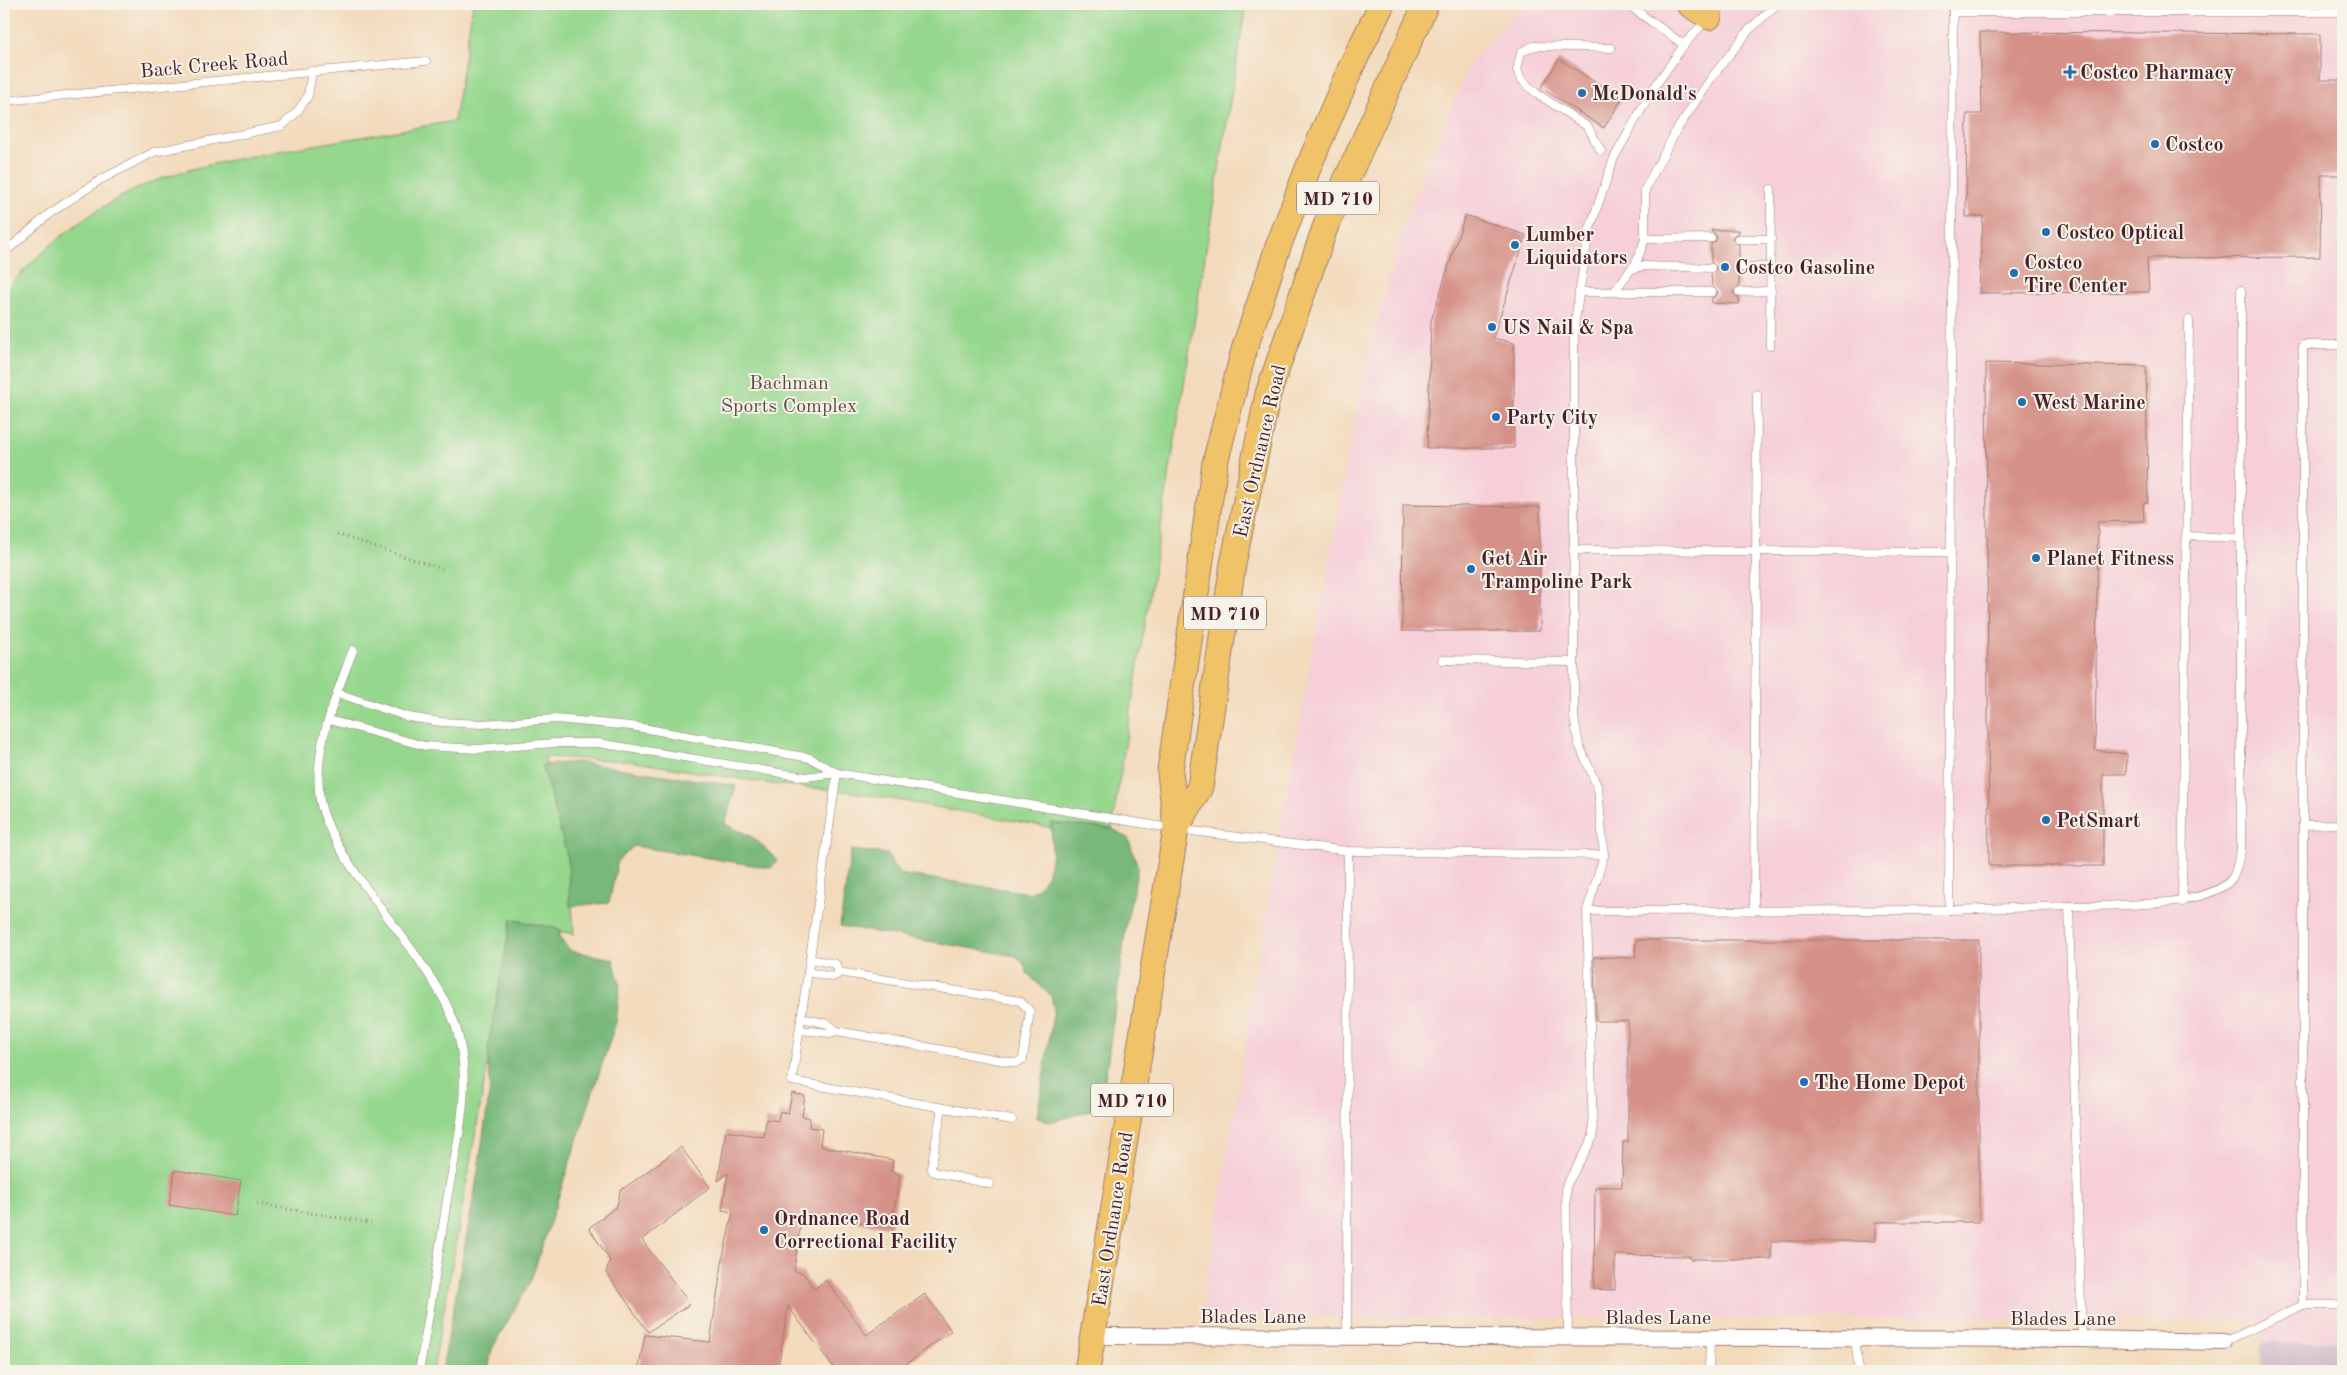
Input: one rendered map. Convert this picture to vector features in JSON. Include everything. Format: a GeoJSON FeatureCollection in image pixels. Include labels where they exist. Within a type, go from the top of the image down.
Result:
{"type":"FeatureCollection","features":[{"type":"Feature","properties":{"kind":"main road","name":"East Ordnance Road"},"geometry":{"type":"LineString","coordinates":[[1087,1371],[1176,829],[1170,771],[1214,473],[1220,445],[1244,350],[1278,247],[1310,163],[1352,65],[1382,4]]}},
{"type":"Feature","properties":{"kind":"main road","name":"East Ordnance Road"},"geometry":{"type":"LineString","coordinates":[[1176,829],[1200,787],[1233,564],[1268,394],[1326,225],[1427,5]]}},
{"type":"Feature","properties":{"kind":"street","name":"Blades Lane"},"geometry":{"type":"LineString","coordinates":[[1093,1336],[2082,1339],[2224,1342]]}},
{"type":"Feature","properties":{"kind":"lane"},"geometry":{"type":"LineString","coordinates":[[1627,4],[1684,45]]}},
{"type":"Feature","properties":{"kind":"lane"},"geometry":{"type":"LineString","coordinates":[[1614,292],[1637,261],[1645,239],[1645,189],[1676,131],[1712,77],[1749,30],[1777,4]]}},
{"type":"Feature","properties":{"kind":"lane"},"geometry":{"type":"LineString","coordinates":[[1568,1338],[1566,1186],[1593,1137],[1587,911],[1604,855],[1598,788],[1579,745],[1574,718],[1574,327],[1588,231],[1614,158],[1653,89],[1707,8]]}},
{"type":"Feature","properties":{"kind":"lane"},"geometry":{"type":"LineString","coordinates":[[1949,910],[1953,8],[2343,12]]}},
{"type":"Feature","properties":{"kind":"lane"},"geometry":{"type":"LineString","coordinates":[[1601,151],[1588,127],[1536,93],[1522,80],[1517,70],[1521,52],[1534,46],[1611,48]]}},
{"type":"Feature","properties":{"kind":"lane","name":"Back Creek Road"},"geometry":{"type":"LineString","coordinates":[[4,101],[426,61]]}},
{"type":"Feature","properties":{"kind":"lane"},"geometry":{"type":"LineString","coordinates":[[4,253],[49,214],[100,180],[154,152],[282,126],[297,112],[308,96],[312,72]]}},
{"type":"Feature","properties":{"kind":"lane"},"geometry":{"type":"LineString","coordinates":[[1770,346],[1772,189]]}},
{"type":"Feature","properties":{"kind":"lane"},"geometry":{"type":"LineString","coordinates":[[1645,239],[1711,238]]}},
{"type":"Feature","properties":{"kind":"lane"},"geometry":{"type":"LineString","coordinates":[[1738,239],[1771,239]]}},
{"type":"Feature","properties":{"kind":"lane"},"geometry":{"type":"LineString","coordinates":[[1631,270],[1642,266],[1711,268]]}},
{"type":"Feature","properties":{"kind":"lane"},"geometry":{"type":"LineString","coordinates":[[1739,267],[1771,267]]}},
{"type":"Feature","properties":{"kind":"lane"},"geometry":{"type":"LineString","coordinates":[[1587,911],[1949,910],[2182,902],[2210,893],[2232,878],[2241,851],[2241,290]]}},
{"type":"Feature","properties":{"kind":"lane"},"geometry":{"type":"LineString","coordinates":[[1580,292],[1712,292]]}},
{"type":"Feature","properties":{"kind":"lane"},"geometry":{"type":"LineString","coordinates":[[1739,292],[1771,292]]}},
{"type":"Feature","properties":{"kind":"lane"},"geometry":{"type":"LineString","coordinates":[[2182,902],[2189,320]]}},
{"type":"Feature","properties":{"kind":"lane"},"geometry":{"type":"LineString","coordinates":[[2303,1305],[2302,345],[2343,345]]}},
{"type":"Feature","properties":{"kind":"lane"},"geometry":{"type":"LineString","coordinates":[[1754,910],[1757,394]]}},
{"type":"Feature","properties":{"kind":"lane"},"geometry":{"type":"LineString","coordinates":[[2186,536],[2241,538]]}},
{"type":"Feature","properties":{"kind":"lane"},"geometry":{"type":"LineString","coordinates":[[1574,550],[1951,552]]}},
{"type":"Feature","properties":{"kind":"lane"},"geometry":{"type":"LineString","coordinates":[[353,650],[337,693],[322,746],[319,784],[320,799],[326,820],[355,871],[438,989],[454,1019],[464,1063],[462,1111],[419,1371]]}},
{"type":"Feature","properties":{"kind":"lane"},"geometry":{"type":"LineString","coordinates":[[1442,660],[1573,662]]}},
{"type":"Feature","properties":{"kind":"lane"},"geometry":{"type":"LineString","coordinates":[[337,693],[408,717],[441,722],[482,724],[556,719],[631,726],[810,758],[837,773]]}},
{"type":"Feature","properties":{"kind":"lane"},"geometry":{"type":"LineString","coordinates":[[329,720],[407,743],[442,748],[477,749],[555,743],[598,743],[805,777],[837,773],[1176,829],[1348,851],[1604,855]]}},
{"type":"Feature","properties":{"kind":"lane"},"geometry":{"type":"LineString","coordinates":[[837,773],[792,1081],[1012,1120]]}},
{"type":"Feature","properties":{"kind":"lane"},"geometry":{"type":"LineString","coordinates":[[2303,825],[2343,824]]}},
{"type":"Feature","properties":{"kind":"lane"},"geometry":{"type":"LineString","coordinates":[[1347,1337],[1348,851]]}},
{"type":"Feature","properties":{"kind":"lane"},"geometry":{"type":"LineString","coordinates":[[2069,906],[2082,1339]]}},
{"type":"Feature","properties":{"kind":"lane"},"geometry":{"type":"LineString","coordinates":[[810,959],[836,964],[838,972]]}},
{"type":"Feature","properties":{"kind":"lane"},"geometry":{"type":"LineString","coordinates":[[808,972],[832,978],[838,972]]}},
{"type":"Feature","properties":{"kind":"lane"},"geometry":{"type":"LineString","coordinates":[[800,1030],[830,1033],[837,1031],[1016,1063],[1023,1058],[1030,1011],[1020,1001],[838,972]]}},
{"type":"Feature","properties":{"kind":"lane"},"geometry":{"type":"LineString","coordinates":[[802,1018],[828,1024],[837,1031]]}},
{"type":"Feature","properties":{"kind":"lane"},"geometry":{"type":"LineString","coordinates":[[942,1108],[931,1168],[934,1172],[990,1184]]}},
{"type":"Feature","properties":{"kind":"lane"},"geometry":{"type":"LineString","coordinates":[[2224,1342],[2303,1305],[2343,1305]]}},
{"type":"Feature","properties":{"kind":"lane"},"geometry":{"type":"LineString","coordinates":[[1709,1371],[1710,1339]]}},
{"type":"Feature","properties":{"kind":"lane"},"geometry":{"type":"LineString","coordinates":[[1856,1339],[1859,1371]]}},
{"type":"Feature","properties":{"kind":"path"},"geometry":{"type":"LineString","coordinates":[[337,534],[442,569]]}},
{"type":"Feature","properties":{"kind":"path"},"geometry":{"type":"LineString","coordinates":[[257,1204],[370,1223]]}},
{"type":"Feature","properties":{"kind":"shaded area"},"geometry":{"type":"Polygon","coordinates":[[[1524,4],[2343,4],[2343,1342],[2262,1342],[2262,1320],[1201,1317],[1281,825],[1362,379],[1403,227],[1470,62],[1524,4]]]}},
{"type":"Feature","properties":{"kind":"shaded area"},"geometry":{"type":"Polygon","coordinates":[[[2262,1342],[2343,1342],[2343,1371],[2260,1371],[2262,1342]]]}},
{"type":"Feature","properties":{"kind":"shaded area"},"geometry":{"type":"Polygon","coordinates":[[[1664,1369],[1725,1371],[1567,1371],[1664,1369]]]}},
{"type":"Feature","properties":{"kind":"green space","name":"Bachman Sports Complex"},"geometry":{"type":"Polygon","coordinates":[[[473,4],[1246,4],[1110,838],[852,792],[772,784],[629,761],[544,757],[564,825],[568,849],[574,934],[513,922],[433,1371],[4,1371],[4,292],[38,257],[76,225],[118,198],[163,178],[196,168],[246,157],[454,121],[473,4]]]}},
{"type":"Feature","properties":{"kind":"green space"},"geometry":{"type":"Polygon","coordinates":[[[577,762],[736,786],[725,824],[754,838],[777,860],[771,868],[634,846],[618,860],[609,903],[570,906],[568,859],[542,765],[577,762]]]}},
{"type":"Feature","properties":{"kind":"green space"},"geometry":{"type":"Polygon","coordinates":[[[1051,823],[1113,829],[1128,838],[1138,867],[1127,920],[1101,1108],[1050,1122],[1037,1118],[1054,1009],[1051,996],[1027,973],[1024,964],[1016,956],[840,926],[851,850],[887,854],[899,874],[1030,893],[1044,880],[1051,862],[1051,823]]]}},
{"type":"Feature","properties":{"kind":"green space"},"geometry":{"type":"Polygon","coordinates":[[[511,919],[560,929],[560,939],[571,951],[613,959],[620,984],[616,1022],[531,1280],[492,1349],[488,1371],[442,1371],[476,1184],[490,1090],[488,1047],[511,919]]]}},
{"type":"Feature","properties":{"kind":"building","name":"Costco"},"geometry":{"type":"Polygon","coordinates":[[[1980,32],[2320,34],[2320,80],[2343,80],[2343,175],[2321,175],[2320,257],[2147,258],[2149,292],[1979,293],[1983,216],[1966,217],[1967,114],[1982,114],[1980,32]]]}},
{"type":"Feature","properties":{"kind":"building","name":"McDonald's"},"geometry":{"type":"Polygon","coordinates":[[[1559,59],[1622,99],[1604,128],[1541,88],[1559,59]]]}},
{"type":"Feature","properties":{"kind":"building"},"geometry":{"type":"Polygon","coordinates":[[[1465,215],[1526,235],[1493,338],[1514,343],[1514,448],[1427,448],[1431,321],[1465,215]]]}},
{"type":"Feature","properties":{"kind":"building","name":"Costco Gasoline"},"geometry":{"type":"Polygon","coordinates":[[[1711,230],[1738,230],[1738,233],[1732,239],[1739,245],[1739,261],[1733,267],[1739,273],[1739,286],[1733,292],[1739,298],[1739,304],[1712,303],[1712,298],[1718,292],[1712,286],[1711,274],[1717,268],[1711,262],[1711,244],[1716,241],[1717,237],[1711,230]]]}},
{"type":"Feature","properties":{"kind":"building"},"geometry":{"type":"Polygon","coordinates":[[[1986,363],[2146,366],[2148,502],[2143,503],[2144,521],[2098,522],[2095,750],[2127,754],[2126,774],[2103,774],[2103,866],[1989,866],[1986,363]]]}},
{"type":"Feature","properties":{"kind":"building","name":"Get Air Trampoline Park"},"geometry":{"type":"Polygon","coordinates":[[[1403,505],[1540,507],[1540,631],[1402,631],[1403,505]]]}},
{"type":"Feature","properties":{"kind":"building","name":"The Home Depot"},"geometry":{"type":"Polygon","coordinates":[[[1636,940],[1979,940],[1979,1222],[1875,1222],[1875,1241],[1771,1241],[1771,1259],[1690,1259],[1690,1256],[1615,1255],[1615,1290],[1594,1289],[1595,1187],[1622,1187],[1623,1142],[1628,1142],[1628,1021],[1596,1021],[1594,957],[1635,958],[1636,940]]]}},
{"type":"Feature","properties":{"kind":"building","name":"Ordnance Road Correctional Facility"},"geometry":{"type":"Polygon","coordinates":[[[792,1093],[805,1096],[802,1116],[810,1118],[809,1127],[822,1129],[820,1146],[893,1160],[891,1171],[900,1175],[891,1228],[802,1213],[794,1271],[803,1273],[814,1289],[826,1280],[866,1335],[925,1294],[951,1331],[897,1371],[836,1371],[788,1306],[778,1369],[775,1369],[775,1371],[638,1371],[645,1335],[710,1342],[723,1257],[733,1212],[722,1210],[728,1173],[718,1181],[726,1131],[764,1137],[766,1119],[778,1121],[780,1111],[788,1114],[792,1093]]]}},
{"type":"Feature","properties":{"kind":"building"},"geometry":{"type":"Polygon","coordinates":[[[681,1147],[710,1187],[642,1240],[690,1304],[648,1332],[606,1272],[610,1260],[589,1228],[617,1206],[620,1191],[681,1147]]]}},
{"type":"Feature","properties":{"kind":"building"},"geometry":{"type":"Polygon","coordinates":[[[175,1170],[241,1181],[235,1216],[169,1205],[175,1170]]]}},
{"type":"Feature","properties":{"kind":"place","name":"Costco Pharmacy"},"geometry":{"type":"Point","coordinates":[2070,72]}},
{"type":"Feature","properties":{"kind":"place","name":"McDonald's"},"geometry":{"type":"Point","coordinates":[1582,93]}},
{"type":"Feature","properties":{"kind":"place","name":"Costco"},"geometry":{"type":"Point","coordinates":[2155,144]}},
{"type":"Feature","properties":{"kind":"place","name":"Costco Optical"},"geometry":{"type":"Point","coordinates":[2046,232]}},
{"type":"Feature","properties":{"kind":"place","name":"Lumber Liquidators"},"geometry":{"type":"Point","coordinates":[1515,245]}},
{"type":"Feature","properties":{"kind":"place","name":"Costco Gasoline"},"geometry":{"type":"Point","coordinates":[1725,267]}},
{"type":"Feature","properties":{"kind":"place","name":"Costco Tire Center"},"geometry":{"type":"Point","coordinates":[2014,273]}},
{"type":"Feature","properties":{"kind":"place","name":"US Nail & Spa"},"geometry":{"type":"Point","coordinates":[1492,327]}},
{"type":"Feature","properties":{"kind":"place","name":"West Marine"},"geometry":{"type":"Point","coordinates":[2022,402]}},
{"type":"Feature","properties":{"kind":"place","name":"Party City"},"geometry":{"type":"Point","coordinates":[1496,417]}},
{"type":"Feature","properties":{"kind":"place","name":"Planet Fitness"},"geometry":{"type":"Point","coordinates":[2036,558]}},
{"type":"Feature","properties":{"kind":"place","name":"Get Air Trampoline Park"},"geometry":{"type":"Point","coordinates":[1471,569]}},
{"type":"Feature","properties":{"kind":"place","name":"PetSmart"},"geometry":{"type":"Point","coordinates":[2046,820]}},
{"type":"Feature","properties":{"kind":"place","name":"The Home Depot"},"geometry":{"type":"Point","coordinates":[1804,1082]}},
{"type":"Feature","properties":{"kind":"place","name":"Ordnance Road Correctional Facility"},"geometry":{"type":"Point","coordinates":[764,1230]}}]}
